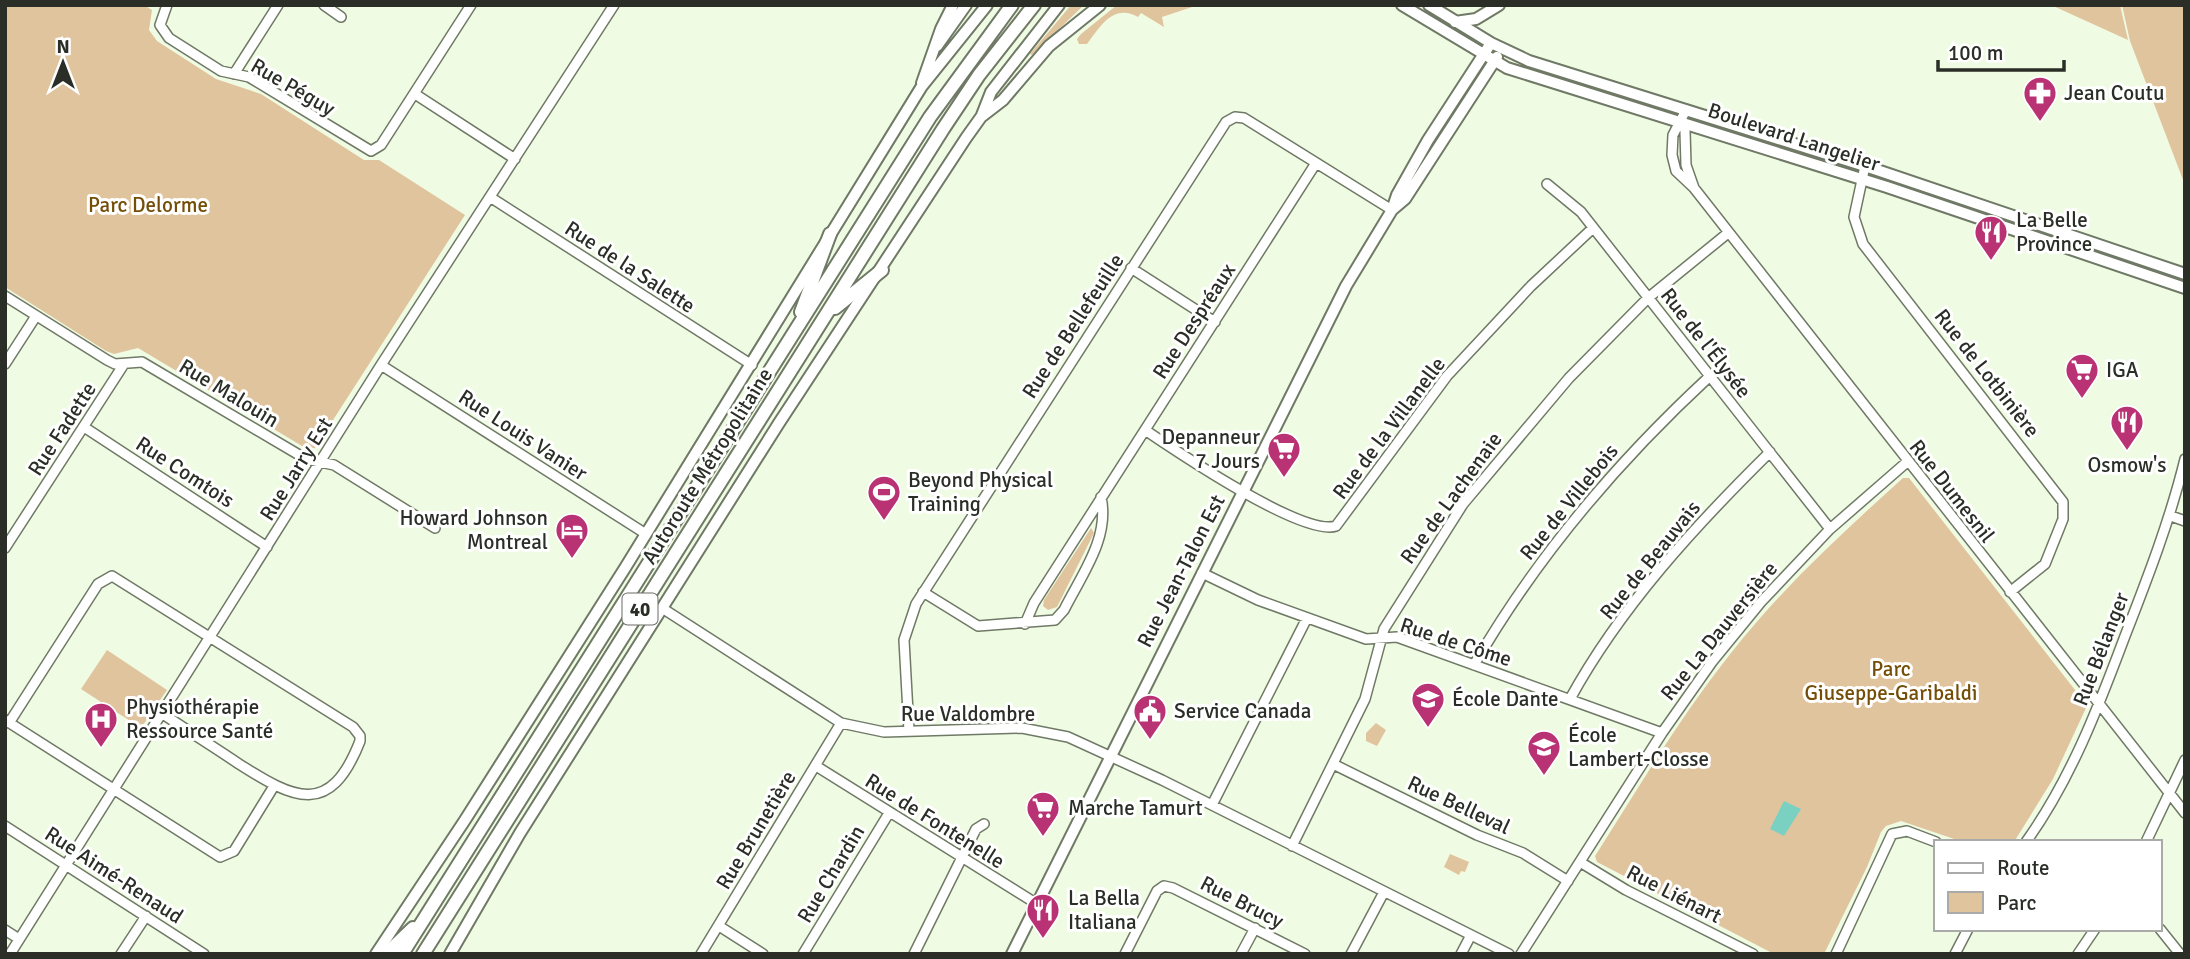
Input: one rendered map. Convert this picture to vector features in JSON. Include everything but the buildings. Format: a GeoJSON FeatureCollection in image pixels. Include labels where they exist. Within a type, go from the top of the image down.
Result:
{"type":"FeatureCollection","features":[{"type":"Feature","properties":{"kind":"highway","name":"Autoroute Métropolitaine"},"geometry":{"type":"LineString","coordinates":[[402,954],[930,117],[1012,5]]}},
{"type":"Feature","properties":{"kind":"highway","name":"Autoroute Métropolitaine"},"geometry":{"type":"LineString","coordinates":[[422,954],[979,75],[1034,5]]}},
{"type":"Feature","properties":{"kind":"highway"},"geometry":{"type":"LineString","coordinates":[[792,335],[830,234]]}},
{"type":"Feature","properties":{"kind":"highway"},"geometry":{"type":"LineString","coordinates":[[822,320],[882,270]]}},
{"type":"Feature","properties":{"kind":"highway"},"geometry":{"type":"LineString","coordinates":[[386,954],[428,913]]}},
{"type":"Feature","properties":{"kind":"highway"},"geometry":{"type":"LineString","coordinates":[[432,954],[443,921]]}},
{"type":"Feature","properties":{"kind":"main road"},"geometry":{"type":"LineString","coordinates":[[922,86],[931,53],[953,5]]}},
{"type":"Feature","properties":{"kind":"main road"},"geometry":{"type":"LineString","coordinates":[[931,53],[966,5]]}},
{"type":"Feature","properties":{"kind":"main road"},"geometry":{"type":"LineString","coordinates":[[376,954],[465,820],[646,534],[922,86],[987,5]]}},
{"type":"Feature","properties":{"kind":"main road"},"geometry":{"type":"LineString","coordinates":[[450,954],[509,850],[780,421],[981,117],[991,92],[1059,5]]}},
{"type":"Feature","properties":{"kind":"main road"},"geometry":{"type":"LineString","coordinates":[[981,117],[1003,100],[1061,34],[1100,5]]}},
{"type":"Feature","properties":{"kind":"main road","name":"Boulevard Langelier"},"geometry":{"type":"LineString","coordinates":[[1402,5],[1494,62],[1861,178],[2185,288]]}},
{"type":"Feature","properties":{"kind":"main road","name":"Boulevard Langelier"},"geometry":{"type":"LineString","coordinates":[[1429,5],[1502,49],[1549,67],[1865,166],[2185,274]]}},
{"type":"Feature","properties":{"kind":"main road"},"geometry":{"type":"LineString","coordinates":[[1455,22],[1476,19],[1499,5]]}},
{"type":"Feature","properties":{"kind":"main road","name":"Rue Jean-Talon Est"},"geometry":{"type":"LineString","coordinates":[[1012,954],[1346,286],[1392,210],[1397,195],[1424,146],[1491,43]]}},
{"type":"Feature","properties":{"kind":"main road","name":"Rue Jean-Talon Est"},"geometry":{"type":"LineString","coordinates":[[1392,210],[1405,199],[1502,49]]}},
{"type":"Feature","properties":{"kind":"street","name":"Rue Péguy"},"geometry":{"type":"LineString","coordinates":[[167,5],[160,19],[162,31],[220,71],[249,77],[371,151],[382,145],[415,94]]}},
{"type":"Feature","properties":{"kind":"street"},"geometry":{"type":"LineString","coordinates":[[233,74],[278,5]]}},
{"type":"Feature","properties":{"kind":"street"},"geometry":{"type":"LineString","coordinates":[[324,5],[341,17]]}},
{"type":"Feature","properties":{"kind":"street"},"geometry":{"type":"LineString","coordinates":[[471,5],[415,94],[515,159]]}},
{"type":"Feature","properties":{"kind":"street","name":"Rue Jarry Est"},"geometry":{"type":"LineString","coordinates":[[10,954],[382,365],[614,5]]}},
{"type":"Feature","properties":{"kind":"street","name":"Rue Dumesnil"},"geometry":{"type":"LineString","coordinates":[[1686,110],[1673,135],[1673,163],[1684,181],[1694,188],[2185,813]]}},
{"type":"Feature","properties":{"kind":"street","name":"Rue de Bellefeuille"},"geometry":{"type":"LineString","coordinates":[[909,731],[905,629],[923,592],[1230,118],[1244,118],[1392,210]]}},
{"type":"Feature","properties":{"kind":"street","name":"Rue Despréaux"},"geometry":{"type":"LineString","coordinates":[[1025,624],[1034,603],[1316,163]]}},
{"type":"Feature","properties":{"kind":"street","name":"Rue de Lotbinière"},"geometry":{"type":"LineString","coordinates":[[1865,166],[1854,217],[1863,244],[2063,502],[2065,514],[2045,564],[2010,592]]}},
{"type":"Feature","properties":{"kind":"street","name":"Rue de l'Élysée"},"geometry":{"type":"LineString","coordinates":[[1548,184],[1575,206],[1593,228],[1830,529]]}},
{"type":"Feature","properties":{"kind":"street","name":"Rue de la Salette"},"geometry":{"type":"LineString","coordinates":[[490,197],[752,365]]}},
{"type":"Feature","properties":{"kind":"street","name":"Rue de la Villanelle"},"geometry":{"type":"LineString","coordinates":[[1145,430],[1243,492],[1286,513],[1322,526],[1336,526],[1447,376],[1531,286],[1593,228]]}},
{"type":"Feature","properties":{"kind":"street","name":"Rue de Lachenaie"},"geometry":{"type":"LineString","coordinates":[[1292,846],[1365,699],[1380,640],[1392,613],[1432,549],[1484,476],[1569,378],[1648,298],[1728,233]]}},
{"type":"Feature","properties":{"kind":"street"},"geometry":{"type":"LineString","coordinates":[[1131,268],[1214,322]]}},
{"type":"Feature","properties":{"kind":"street","name":"Rue Malouin"},"geometry":{"type":"LineString","coordinates":[[5,296],[107,360],[124,365],[142,362],[306,459],[334,465],[435,528]]}},
{"type":"Feature","properties":{"kind":"street"},"geometry":{"type":"LineString","coordinates":[[5,364],[36,316]]}},
{"type":"Feature","properties":{"kind":"street","name":"Rue Fadette"},"geometry":{"type":"LineString","coordinates":[[5,548],[124,365]]}},
{"type":"Feature","properties":{"kind":"street","name":"Rue Louis Vanier"},"geometry":{"type":"LineString","coordinates":[[382,365],[646,534]]}},
{"type":"Feature","properties":{"kind":"street","name":"Rue de Villebois"},"geometry":{"type":"LineString","coordinates":[[1474,665],[1511,605],[1573,521],[1626,458],[1710,376]]}},
{"type":"Feature","properties":{"kind":"street","name":"Rue Comtois"},"geometry":{"type":"LineString","coordinates":[[84,427],[267,547]]}},
{"type":"Feature","properties":{"kind":"street","name":"Rue de Beauvais"},"geometry":{"type":"LineString","coordinates":[[1570,699],[1591,663],[1672,556],[1770,453]]}},
{"type":"Feature","properties":{"kind":"street","name":"Rue Bélanger"},"geometry":{"type":"LineString","coordinates":[[2027,840],[2063,783],[2099,704],[2171,516],[2185,459]]}},
{"type":"Feature","properties":{"kind":"street","name":"Rue La Dauversière"},"geometry":{"type":"LineString","coordinates":[[1521,954],[1662,733],[1726,644],[1775,586],[1830,529],[1908,462]]}},
{"type":"Feature","properties":{"kind":"street"},"geometry":{"type":"LineString","coordinates":[[923,592],[978,626],[1055,620],[1064,610],[1102,532],[1105,515],[1101,497]]}},
{"type":"Feature","properties":{"kind":"street"},"geometry":{"type":"LineString","coordinates":[[2171,516],[2185,521]]}},
{"type":"Feature","properties":{"kind":"street","name":"Rue de Côme"},"geometry":{"type":"LineString","coordinates":[[1202,573],[1246,595],[1366,639],[1397,637],[1662,733]]}},
{"type":"Feature","properties":{"kind":"street"},"geometry":{"type":"LineString","coordinates":[[163,714],[288,793],[314,794],[332,784],[360,741],[358,731],[352,727],[118,578],[107,577],[98,583],[7,721],[220,857],[234,851],[274,786]]}},
{"type":"Feature","properties":{"kind":"street","name":"Rue Valdombre"},"geometry":{"type":"LineString","coordinates":[[662,608],[841,723],[872,731],[1036,729],[1068,737],[1111,755],[1509,954]]}},
{"type":"Feature","properties":{"kind":"street"},"geometry":{"type":"LineString","coordinates":[[1212,805],[1307,618]]}},
{"type":"Feature","properties":{"kind":"street","name":"Rue Brunetière"},"geometry":{"type":"LineString","coordinates":[[701,954],[841,723]]}},
{"type":"Feature","properties":{"kind":"street"},"geometry":{"type":"LineString","coordinates":[[2148,840],[2185,760]]}},
{"type":"Feature","properties":{"kind":"street","name":"Rue Belleval"},"geometry":{"type":"LineString","coordinates":[[1333,764],[1484,838],[1523,853],[1568,881]]}},
{"type":"Feature","properties":{"kind":"street","name":"Rue de Fontenelle"},"geometry":{"type":"LineString","coordinates":[[816,766],[1037,904]]}},
{"type":"Feature","properties":{"kind":"street","name":"Rue Chardin"},"geometry":{"type":"LineString","coordinates":[[803,954],[889,813]]}},
{"type":"Feature","properties":{"kind":"street"},"geometry":{"type":"LineString","coordinates":[[914,954],[976,829],[984,824]]}},
{"type":"Feature","properties":{"kind":"street","name":"Rue Aimé-Renaud"},"geometry":{"type":"LineString","coordinates":[[5,826],[204,954]]}},
{"type":"Feature","properties":{"kind":"street"},"geometry":{"type":"LineString","coordinates":[[1836,954],[1892,834],[1907,831],[1934,841]]}},
{"type":"Feature","properties":{"kind":"street","name":"Rue Liénart"},"geometry":{"type":"LineString","coordinates":[[1580,862],[1626,890],[1753,954]]}},
{"type":"Feature","properties":{"kind":"street","name":"Rue Brucy"},"geometry":{"type":"LineString","coordinates":[[1125,954],[1162,887],[1173,888],[1305,954]]}},
{"type":"Feature","properties":{"kind":"street"},"geometry":{"type":"LineString","coordinates":[[1351,954],[1384,892]]}},
{"type":"Feature","properties":{"kind":"street"},"geometry":{"type":"LineString","coordinates":[[121,954],[146,916]]}},
{"type":"Feature","properties":{"kind":"street"},"geometry":{"type":"LineString","coordinates":[[719,926],[763,954]]}},
{"type":"Feature","properties":{"kind":"street"},"geometry":{"type":"LineString","coordinates":[[1241,954],[1255,928]]}},
{"type":"Feature","properties":{"kind":"street"},"geometry":{"type":"LineString","coordinates":[[5,930],[19,939]]}},
{"type":"Feature","properties":{"kind":"street"},"geometry":{"type":"LineString","coordinates":[[1955,954],[1967,931]]}},
{"type":"Feature","properties":{"kind":"street"},"geometry":{"type":"LineString","coordinates":[[2078,954],[2094,931]]}},
{"type":"Feature","properties":{"kind":"street"},"geometry":{"type":"LineString","coordinates":[[2162,931],[2180,954]]}},
{"type":"Feature","properties":{"kind":"street"},"geometry":{"type":"LineString","coordinates":[[1461,954],[1471,935]]}},
{"type":"Feature","properties":{"kind":"green space","name":"Parc Delorme"},"geometry":{"type":"Polygon","coordinates":[[[5,5],[144,5],[152,10],[149,30],[157,41],[216,79],[261,94],[364,160],[379,160],[465,215],[315,448],[307,449],[138,348],[114,354],[106,351],[5,287],[5,5]]]}},
{"type":"Feature","properties":{"kind":"green space"},"geometry":{"type":"Polygon","coordinates":[[[1071,5],[1084,5],[1030,54],[1071,5]]]}},
{"type":"Feature","properties":{"kind":"green space"},"geometry":{"type":"Polygon","coordinates":[[[1117,5],[1198,5],[1162,17],[1164,27],[1141,13],[1138,17],[1129,13],[1114,15],[1102,24],[1087,44],[1079,44],[1077,39],[1081,34],[1117,5]]]}},
{"type":"Feature","properties":{"kind":"green space"},"geometry":{"type":"Polygon","coordinates":[[[2051,5],[2120,5],[2128,40],[2051,5]]]}},
{"type":"Feature","properties":{"kind":"green space"},"geometry":{"type":"Polygon","coordinates":[[[2122,5],[2185,5],[2185,185],[2130,41],[2122,5]]]}},
{"type":"Feature","properties":{"kind":"green space","name":"Parc Giuseppe-Garibaldi"},"geometry":{"type":"Polygon","coordinates":[[[1903,478],[1909,478],[2086,704],[2086,708],[2053,779],[2015,840],[1957,840],[1901,821],[1886,826],[1824,954],[1774,954],[1597,862],[1595,856],[1712,677],[1751,629],[1835,540],[1903,478]]]}},
{"type":"Feature","properties":{"kind":"green space"},"geometry":{"type":"Polygon","coordinates":[[[1091,528],[1094,533],[1057,607],[1048,610],[1043,606],[1044,600],[1091,528]]]}},
{"type":"Feature","properties":{"kind":"green space"},"geometry":{"type":"Polygon","coordinates":[[[107,650],[167,690],[141,728],[81,689],[107,650]]]}},
{"type":"Feature","properties":{"kind":"green space"},"geometry":{"type":"Polygon","coordinates":[[[1376,723],[1386,730],[1377,746],[1366,741],[1366,733],[1376,723]]]}},
{"type":"Feature","properties":{"kind":"green space"},"geometry":{"type":"Polygon","coordinates":[[[1450,854],[1469,862],[1465,872],[1461,871],[1459,875],[1444,867],[1450,854]]]}},
{"type":"Feature","properties":{"kind":"water"},"geometry":{"type":"Polygon","coordinates":[[[1784,801],[1801,809],[1784,836],[1770,829],[1784,801]]]}},
{"type":"Feature","properties":{"kind":"place","name":"Jean Coutu"},"geometry":{"type":"Point","coordinates":[2040,123]}},
{"type":"Feature","properties":{"kind":"place","name":"La Belle Province"},"geometry":{"type":"Point","coordinates":[1991,262]}},
{"type":"Feature","properties":{"kind":"place","name":"IGA"},"geometry":{"type":"Point","coordinates":[2082,400]}},
{"type":"Feature","properties":{"kind":"place","name":"Osmow's"},"geometry":{"type":"Point","coordinates":[2127,452]}},
{"type":"Feature","properties":{"kind":"place","name":"Depanneur 7 Jours"},"geometry":{"type":"Point","coordinates":[1284,479]}},
{"type":"Feature","properties":{"kind":"place","name":"Beyond Physical Training"},"geometry":{"type":"Point","coordinates":[884,522]}},
{"type":"Feature","properties":{"kind":"place","name":"Howard Johnson Montreal"},"geometry":{"type":"Point","coordinates":[572,560]}},
{"type":"Feature","properties":{"kind":"place","name":"École Dante"},"geometry":{"type":"Point","coordinates":[1428,729]}},
{"type":"Feature","properties":{"kind":"place","name":"Service Canada"},"geometry":{"type":"Point","coordinates":[1150,741]}},
{"type":"Feature","properties":{"kind":"place","name":"Physiothérapie Ressource Santé"},"geometry":{"type":"Point","coordinates":[101,749]}},
{"type":"Feature","properties":{"kind":"place","name":"École Lambert-Closse"},"geometry":{"type":"Point","coordinates":[1544,777]}},
{"type":"Feature","properties":{"kind":"place","name":"Marche Tamurt"},"geometry":{"type":"Point","coordinates":[1043,838]}},
{"type":"Feature","properties":{"kind":"place","name":"La Bella Italiana"},"geometry":{"type":"Point","coordinates":[1043,940]}}]}
